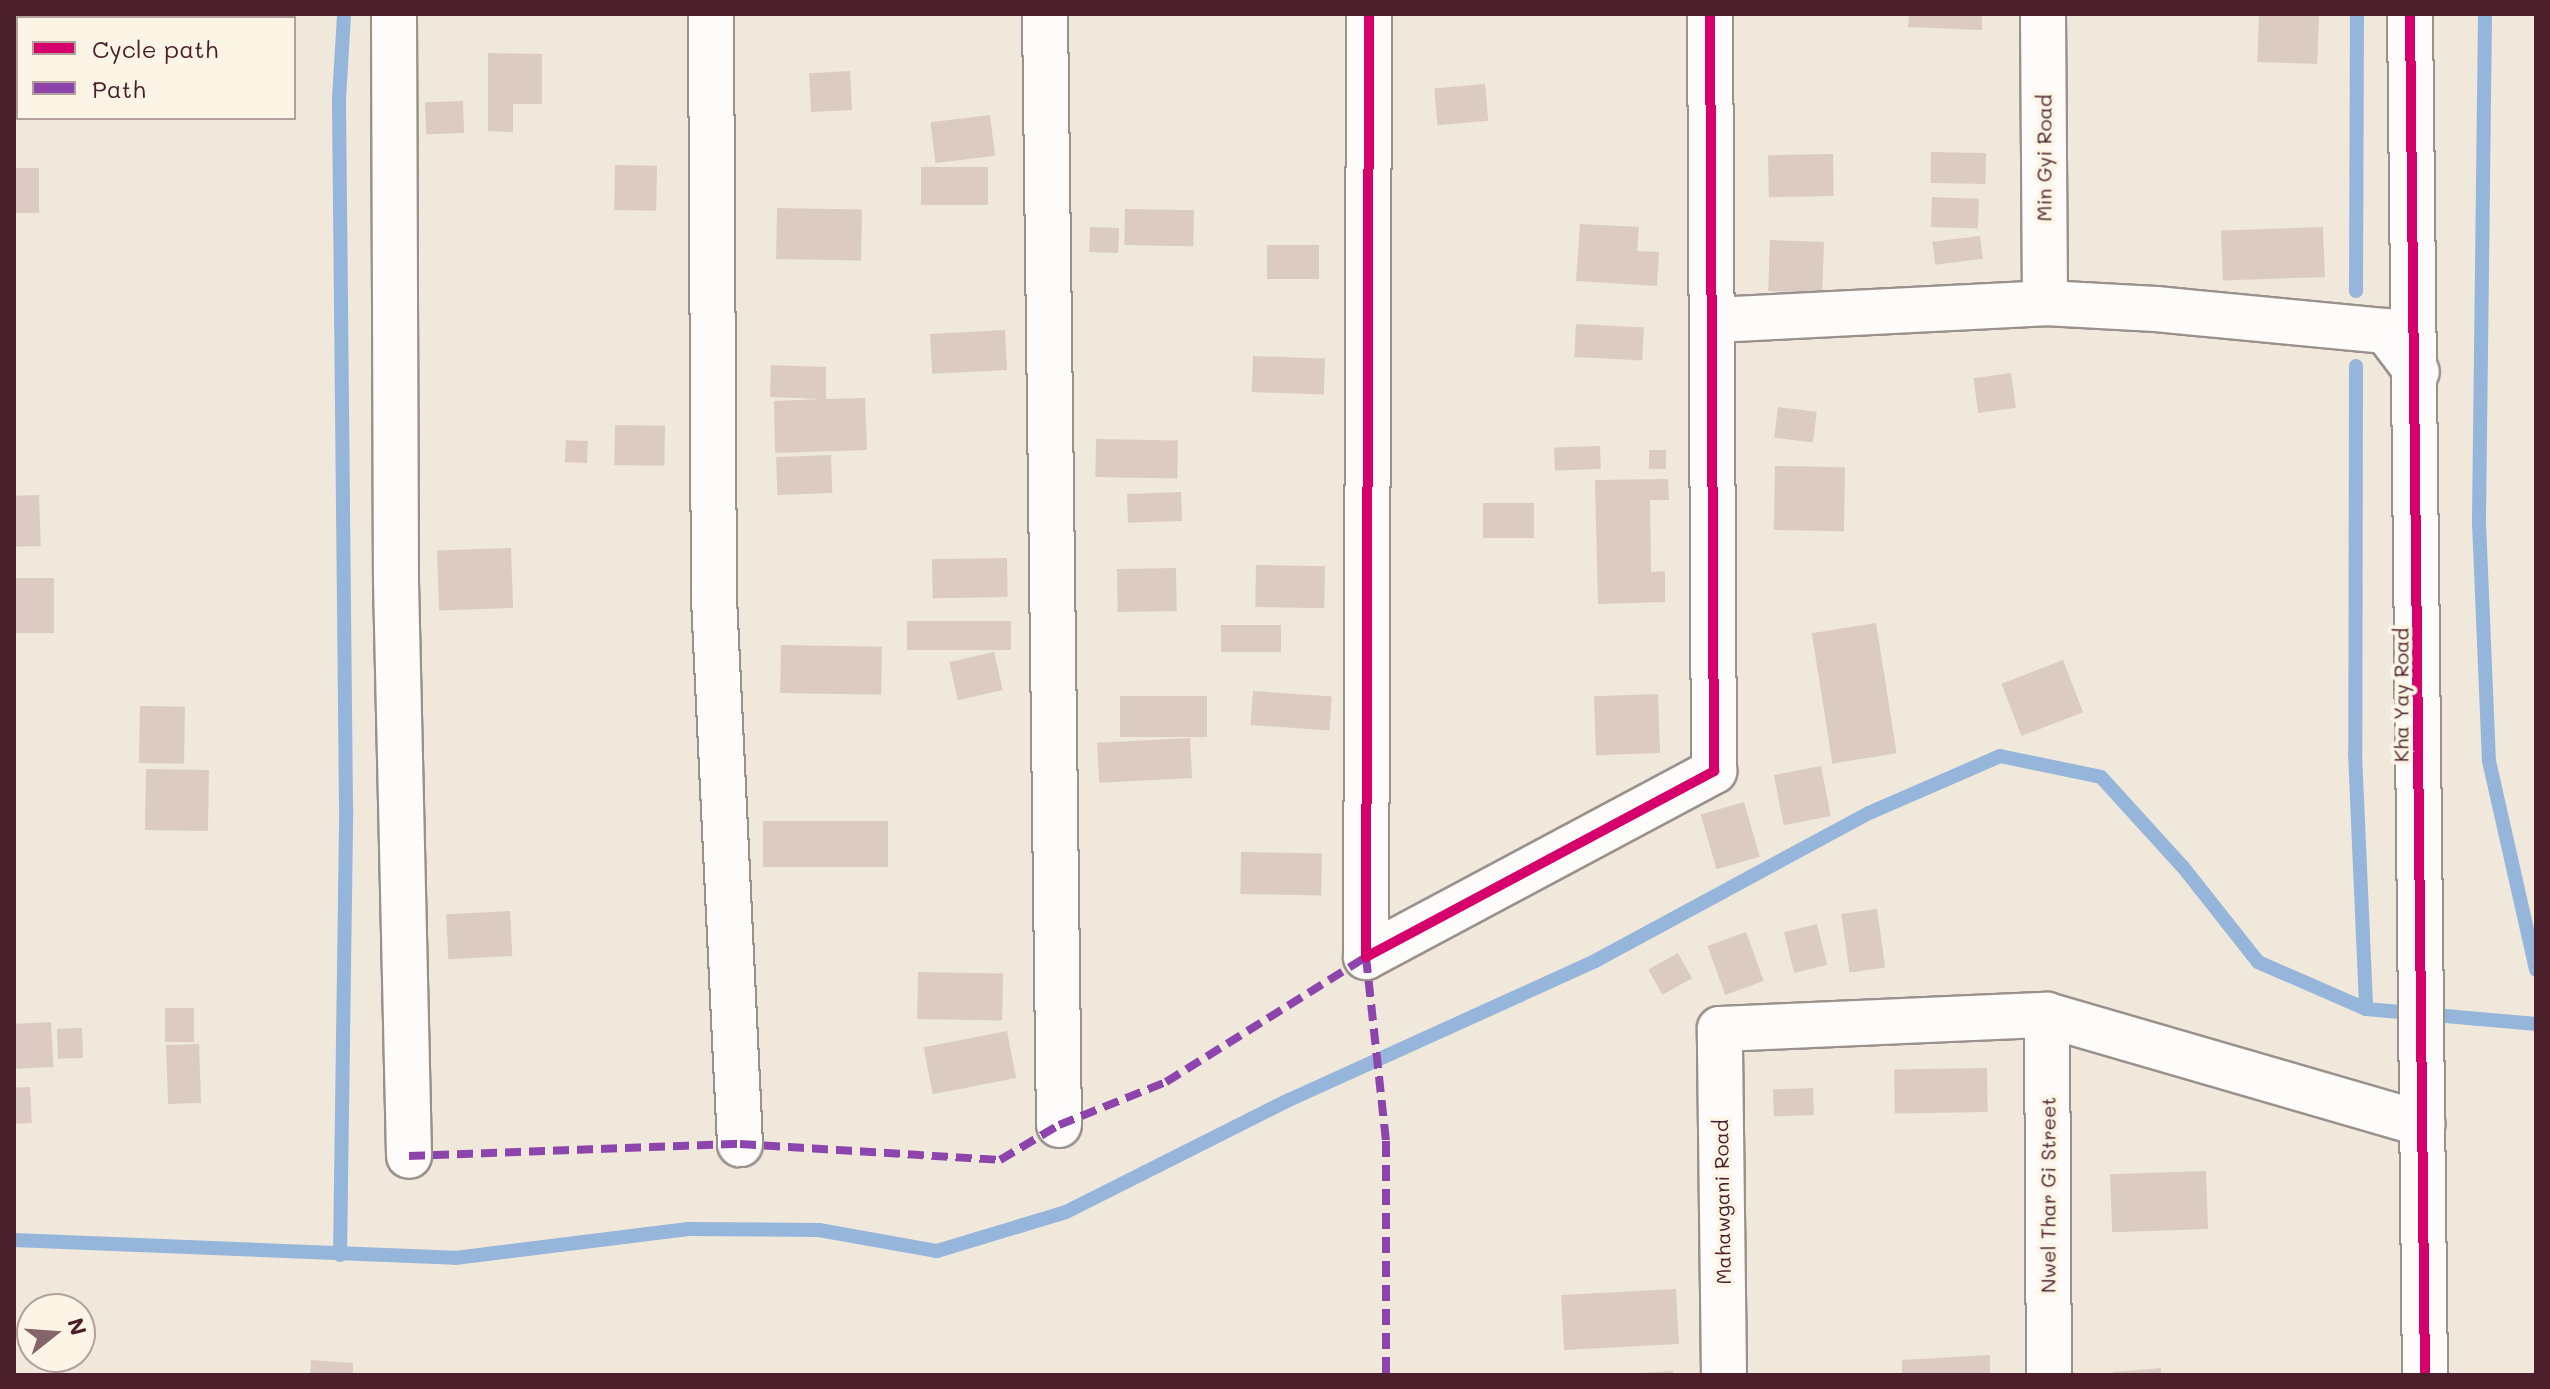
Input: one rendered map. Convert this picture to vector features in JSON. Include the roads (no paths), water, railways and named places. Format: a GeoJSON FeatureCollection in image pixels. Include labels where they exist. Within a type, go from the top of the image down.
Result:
{"type":"FeatureCollection","features":[{"type":"Feature","properties":{"kind":"street"},"geometry":{"type":"LineString","coordinates":[[394,14],[396,598],[409,1156]]}},
{"type":"Feature","properties":{"kind":"street"},"geometry":{"type":"LineString","coordinates":[[711,14],[714,599],[740,1144]]}},
{"type":"Feature","properties":{"kind":"street"},"geometry":{"type":"LineString","coordinates":[[1045,14],[1059,1125]]}},
{"type":"Feature","properties":{"kind":"street"},"geometry":{"type":"LineString","coordinates":[[1369,14],[1366,957],[1714,771],[1715,320],[1710,14]]}},
{"type":"Feature","properties":{"kind":"street","name":"Min Gyi Road"},"geometry":{"type":"LineString","coordinates":[[2043,14],[2045,303]]}},
{"type":"Feature","properties":{"kind":"street","name":"Kha Yay Road"},"geometry":{"type":"LineString","coordinates":[[2410,14],[2417,372],[2425,1375]]}},
{"type":"Feature","properties":{"kind":"street"},"geometry":{"type":"LineString","coordinates":[[1715,320],[2045,303],[2386,331],[2417,372]]}},
{"type":"Feature","properties":{"kind":"street"},"geometry":{"type":"LineString","coordinates":[[2047,1015],[2423,1124]]}},
{"type":"Feature","properties":{"kind":"street","name":"Mahawgani Road"},"geometry":{"type":"LineString","coordinates":[[1724,1375],[1720,1029],[2047,1015]]}},
{"type":"Feature","properties":{"kind":"street","name":"Nwel Thar Gi Street"},"geometry":{"type":"LineString","coordinates":[[2047,1015],[2049,1375]]}},
{"type":"Feature","properties":{"kind":"waterway"},"geometry":{"type":"LineString","coordinates":[[340,1255],[346,808],[339,99],[344,14]]}},
{"type":"Feature","properties":{"kind":"waterway"},"geometry":{"type":"LineString","coordinates":[[2356,291],[2357,14]]}},
{"type":"Feature","properties":{"kind":"waterway"},"geometry":{"type":"LineString","coordinates":[[2485,14],[2479,523],[2489,761],[2536,970]]}},
{"type":"Feature","properties":{"kind":"waterway"},"geometry":{"type":"LineString","coordinates":[[2356,366],[2355,753],[2366,1009]]}},
{"type":"Feature","properties":{"kind":"waterway"},"geometry":{"type":"LineString","coordinates":[[14,1240],[455,1258],[688,1229],[819,1230],[937,1251],[1066,1212],[1289,1100],[1595,961],[1869,813],[2000,756],[2101,777],[2183,867],[2258,962],[2366,1009],[2536,1024]]}}]}
